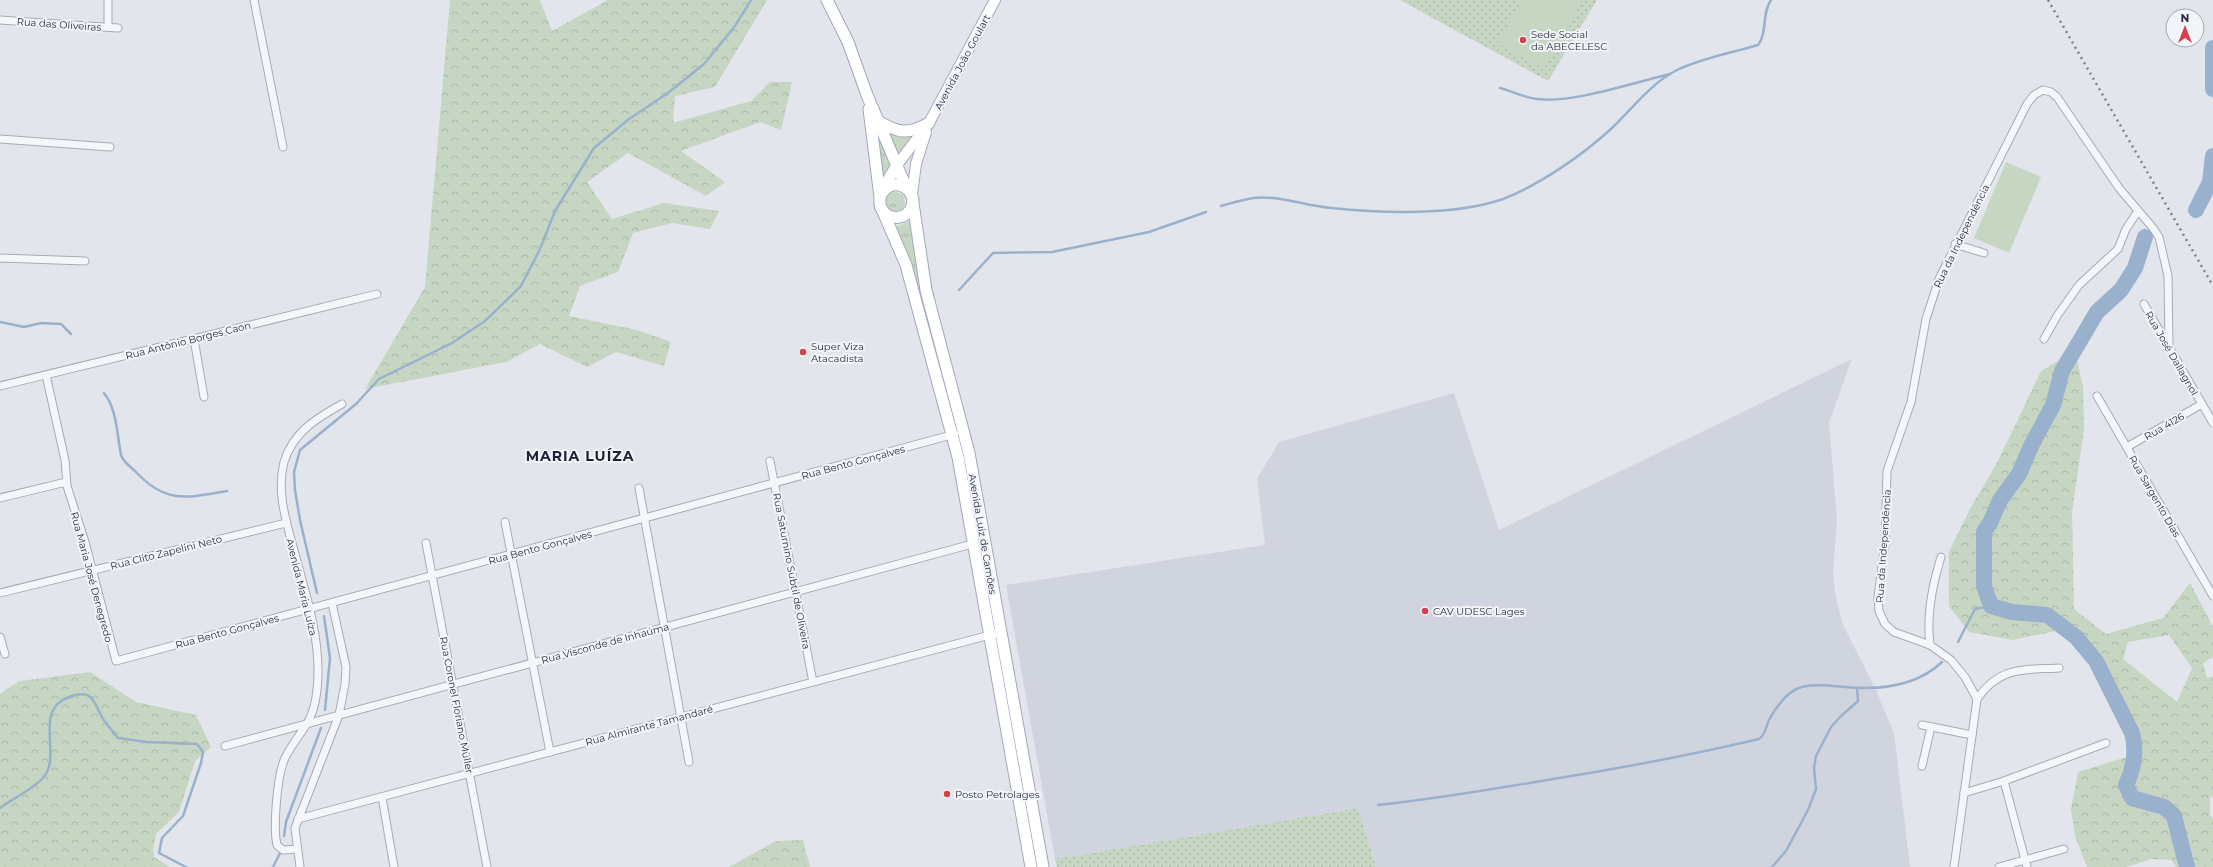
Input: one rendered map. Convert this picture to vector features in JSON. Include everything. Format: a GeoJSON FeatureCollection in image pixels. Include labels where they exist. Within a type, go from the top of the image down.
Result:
{"type":"FeatureCollection","features":[{"type":"Feature","properties":{"kind":"main road"},"geometry":{"type":"LineString","coordinates":[[827,0],[848,42],[867,95]]}},
{"type":"Feature","properties":{"kind":"main road","name":"Avenida João Goulart"},"geometry":{"type":"LineString","coordinates":[[897,165],[929,123],[995,0]]}},
{"type":"Feature","properties":{"kind":"main road","name":"Avenida Luiz de Camões"},"geometry":{"type":"LineString","coordinates":[[867,95],[910,195],[926,290],[959,433],[979,542],[1001,632],[1042,867]]}},
{"type":"Feature","properties":{"kind":"main road","name":"Avenida Luiz de Camões"},"geometry":{"type":"LineString","coordinates":[[867,95],[881,200],[906,266],[959,433]]}},
{"type":"Feature","properties":{"kind":"main road"},"geometry":{"type":"LineString","coordinates":[[878,121],[890,128],[908,132],[916,130],[929,123]]}},
{"type":"Feature","properties":{"kind":"main road","name":"Avenida João Goulart"},"geometry":{"type":"LineString","coordinates":[[910,195],[916,164],[929,123]]}},
{"type":"Feature","properties":{"kind":"main road"},"geometry":{"type":"LineString","coordinates":[[881,200],[897,165]]}},
{"type":"Feature","properties":{"kind":"main road"},"geometry":{"type":"LineString","coordinates":[[901,185],[910,195],[908,212],[900,217],[889,216],[881,200],[890,186],[901,185]]}},
{"type":"Feature","properties":{"kind":"main road","name":"Avenida Luiz de Camões"},"geometry":{"type":"LineString","coordinates":[[979,542],[990,635],[1031,867]]}},
{"type":"Feature","properties":{"kind":"street"},"geometry":{"type":"LineString","coordinates":[[108,0],[108,27]]}},
{"type":"Feature","properties":{"kind":"street"},"geometry":{"type":"LineString","coordinates":[[254,0],[283,147]]}},
{"type":"Feature","properties":{"kind":"street","name":"Rua das Oliveiras"},"geometry":{"type":"LineString","coordinates":[[0,20],[118,28]]}},
{"type":"Feature","properties":{"kind":"street","name":"Rua da Independência"},"geometry":{"type":"LineString","coordinates":[[1977,699],[1965,677],[1951,660],[1930,645],[1894,632],[1885,624],[1879,611],[1878,588],[1885,544],[1887,471],[1911,402],[1922,337],[1932,299],[1939,279],[1956,244],[2027,104],[2034,95],[2043,90],[2051,92],[2057,97],[2119,188],[2138,211]]}},
{"type":"Feature","properties":{"kind":"street"},"geometry":{"type":"LineString","coordinates":[[0,139],[110,147]]}},
{"type":"Feature","properties":{"kind":"street"},"geometry":{"type":"LineString","coordinates":[[2044,339],[2057,316],[2079,285],[2118,249],[2126,229],[2138,211],[2154,228],[2162,246],[2169,289],[2169,347]]}},
{"type":"Feature","properties":{"kind":"street"},"geometry":{"type":"LineString","coordinates":[[1956,244],[1984,253]]}},
{"type":"Feature","properties":{"kind":"street"},"geometry":{"type":"LineString","coordinates":[[0,258],[85,261]]}},
{"type":"Feature","properties":{"kind":"street","name":"Rua Antônio Borges Caon"},"geometry":{"type":"LineString","coordinates":[[0,386],[377,294]]}},
{"type":"Feature","properties":{"kind":"street","name":"Rua José Dallagnol"},"geometry":{"type":"LineString","coordinates":[[2144,304],[2213,423]]}},
{"type":"Feature","properties":{"kind":"street"},"geometry":{"type":"LineString","coordinates":[[194,339],[204,397]]}},
{"type":"Feature","properties":{"kind":"street","name":"Rua Maria José Denegredo"},"geometry":{"type":"LineString","coordinates":[[46,375],[65,460],[66,482],[92,571],[116,662]]}},
{"type":"Feature","properties":{"kind":"street","name":"Rua Sargento Dias"},"geometry":{"type":"LineString","coordinates":[[2097,396],[2126,447],[2210,583],[2213,596]]}},
{"type":"Feature","properties":{"kind":"street","name":"Avenida Maria Luíza"},"geometry":{"type":"LineString","coordinates":[[297,849],[283,850],[277,845],[278,790],[284,759],[307,724],[314,707],[318,670],[310,609],[286,523],[281,492],[284,462],[289,449],[308,425],[342,404]]}},
{"type":"Feature","properties":{"kind":"street","name":"Rua 4126"},"geometry":{"type":"LineString","coordinates":[[2126,447],[2202,404]]}},
{"type":"Feature","properties":{"kind":"street","name":"Rua Bento Gonçalves"},"geometry":{"type":"LineString","coordinates":[[116,662],[959,433]]}},
{"type":"Feature","properties":{"kind":"street","name":"Rua Saturnino Subtil de Oliveira"},"geometry":{"type":"LineString","coordinates":[[770,461],[813,682]]}},
{"type":"Feature","properties":{"kind":"street"},"geometry":{"type":"LineString","coordinates":[[0,498],[66,482]]}},
{"type":"Feature","properties":{"kind":"street"},"geometry":{"type":"LineString","coordinates":[[639,488],[689,762]]}},
{"type":"Feature","properties":{"kind":"street"},"geometry":{"type":"LineString","coordinates":[[505,522],[550,752]]}},
{"type":"Feature","properties":{"kind":"street","name":"Rua Clito Zapelini Neto"},"geometry":{"type":"LineString","coordinates":[[0,593],[286,523]]}},
{"type":"Feature","properties":{"kind":"street","name":"Rua Visconde de Inhaúma"},"geometry":{"type":"LineString","coordinates":[[225,746],[979,542]]}},
{"type":"Feature","properties":{"kind":"street","name":"Rua Coronel Floriano Müller"},"geometry":{"type":"LineString","coordinates":[[426,543],[487,867]]}},
{"type":"Feature","properties":{"kind":"street"},"geometry":{"type":"LineString","coordinates":[[1930,645],[1929,620],[1932,593],[1941,557]]}},
{"type":"Feature","properties":{"kind":"street"},"geometry":{"type":"LineString","coordinates":[[300,867],[295,828],[339,715],[343,699],[346,667],[332,603]]}},
{"type":"Feature","properties":{"kind":"street","name":"Rua Almirante Tamandaré"},"geometry":{"type":"LineString","coordinates":[[298,819],[1001,632]]}},
{"type":"Feature","properties":{"kind":"street"},"geometry":{"type":"LineString","coordinates":[[0,637],[4,654]]}},
{"type":"Feature","properties":{"kind":"street"},"geometry":{"type":"LineString","coordinates":[[1954,867],[1977,699],[1986,686],[1994,679],[2006,674],[2025,670],[2059,668]]}},
{"type":"Feature","properties":{"kind":"street"},"geometry":{"type":"LineString","coordinates":[[1922,725],[1972,735]]}},
{"type":"Feature","properties":{"kind":"street"},"geometry":{"type":"LineString","coordinates":[[1922,766],[1931,727]]}},
{"type":"Feature","properties":{"kind":"street"},"geometry":{"type":"LineString","coordinates":[[1964,794],[2004,781],[2106,743]]}},
{"type":"Feature","properties":{"kind":"street"},"geometry":{"type":"LineString","coordinates":[[2004,781],[2026,863]]}},
{"type":"Feature","properties":{"kind":"street"},"geometry":{"type":"LineString","coordinates":[[382,797],[394,867]]}},
{"type":"Feature","properties":{"kind":"street"},"geometry":{"type":"LineString","coordinates":[[1999,867],[2026,863],[2064,849]]}},
{"type":"Feature","properties":{"kind":"shaded area","name":"CAV UDESC Lages"},"geometry":{"type":"Polygon","coordinates":[[[1852,359],[1829,422],[1837,520],[1833,573],[1836,598],[1843,625],[1874,686],[1894,733],[1910,867],[1376,867],[1358,808],[1055,859],[1006,585],[1265,545],[1257,479],[1279,442],[1454,393],[1499,530],[1852,359]]]}},
{"type":"Feature","properties":{"kind":"green space"},"geometry":{"type":"Polygon","coordinates":[[[450,0],[540,0],[552,31],[608,0],[767,0],[715,87],[675,96],[673,123],[751,101],[770,82],[792,82],[781,130],[760,122],[681,151],[725,182],[706,196],[628,153],[587,182],[612,219],[664,203],[719,211],[710,229],[672,223],[633,233],[618,272],[580,286],[569,316],[637,330],[671,342],[664,366],[616,352],[587,367],[540,344],[506,362],[365,389],[425,287],[450,0]]]}},
{"type":"Feature","properties":{"kind":"green space","name":"Sede Social da ABECELESC"},"geometry":{"type":"Polygon","coordinates":[[[1400,0],[1597,0],[1548,81],[1400,0]]]}},
{"type":"Feature","properties":{"kind":"green space"},"geometry":{"type":"Polygon","coordinates":[[[1522,0],[1582,1],[1544,69],[1497,43],[1522,0]]]}},
{"type":"Feature","properties":{"kind":"green space"},"geometry":{"type":"Polygon","coordinates":[[[874,116],[894,163],[882,184],[874,116]]]}},
{"type":"Feature","properties":{"kind":"green space"},"geometry":{"type":"Polygon","coordinates":[[[886,131],[900,136],[917,134],[898,158],[886,131]]]}},
{"type":"Feature","properties":{"kind":"green space"},"geometry":{"type":"Polygon","coordinates":[[[2006,162],[2041,177],[2009,253],[1974,238],[2006,162]]]}},
{"type":"Feature","properties":{"kind":"green space"},"geometry":{"type":"Polygon","coordinates":[[[891,192],[899,192],[905,198],[905,206],[899,212],[891,212],[885,206],[885,198],[891,192]]]}},
{"type":"Feature","properties":{"kind":"green space"},"geometry":{"type":"Polygon","coordinates":[[[909,222],[921,288],[957,424],[954,425],[918,284],[905,247],[894,227],[909,222]]]}},
{"type":"Feature","properties":{"kind":"green space"},"geometry":{"type":"Polygon","coordinates":[[[2075,351],[2083,387],[2084,429],[2072,512],[2074,609],[2106,634],[2163,618],[2190,583],[2213,627],[2213,657],[2203,663],[2207,678],[2213,676],[2213,798],[2210,796],[2210,816],[2213,818],[2213,867],[2176,867],[2172,860],[2152,859],[2126,867],[2087,867],[2075,836],[2071,809],[2078,772],[2123,758],[2138,755],[2090,659],[2056,631],[2013,640],[1969,632],[1949,606],[1949,552],[1970,509],[1998,461],[2041,371],[2075,351]],[[2169,635],[2128,642],[2123,659],[2177,702],[2192,668],[2169,635]]]}},
{"type":"Feature","properties":{"kind":"green space"},"geometry":{"type":"Polygon","coordinates":[[[90,672],[136,702],[196,715],[211,747],[195,761],[179,812],[156,834],[153,850],[154,857],[170,867],[0,867],[0,694],[19,681],[90,672]]]}},
{"type":"Feature","properties":{"kind":"green space"},"geometry":{"type":"Polygon","coordinates":[[[1358,808],[1376,867],[1057,867],[1055,859],[1358,808]]]}},
{"type":"Feature","properties":{"kind":"green space"},"geometry":{"type":"Polygon","coordinates":[[[803,840],[810,867],[729,867],[776,841],[803,840]]]}},
{"type":"Feature","properties":{"kind":"waterway"},"geometry":{"type":"LineString","coordinates":[[317,593],[300,520],[295,490],[294,472],[300,450],[356,404],[379,379],[452,343],[485,321],[521,286],[540,249],[555,211],[594,148],[629,119],[668,93],[704,64],[735,26],[751,0]]}},
{"type":"Feature","properties":{"kind":"waterway"},"geometry":{"type":"LineString","coordinates":[[1221,206],[1263,197],[1283,199],[1331,208],[1418,212],[1463,208],[1503,199],[1546,178],[1588,149],[1612,128],[1650,89],[1668,75],[1696,62],[1758,45],[1763,35],[1766,12],[1771,0]]}},
{"type":"Feature","properties":{"kind":"waterway"},"geometry":{"type":"LineString","coordinates":[[2213,48],[2213,89]]}},
{"type":"Feature","properties":{"kind":"waterway"},"geometry":{"type":"LineString","coordinates":[[1500,88],[1528,97],[1551,100],[1585,95],[1622,87],[1670,74]]}},
{"type":"Feature","properties":{"kind":"waterway"},"geometry":{"type":"LineString","coordinates":[[2196,210],[2210,182],[2213,156]]}},
{"type":"Feature","properties":{"kind":"waterway"},"geometry":{"type":"LineString","coordinates":[[959,290],[993,253],[1052,252],[1149,232],[1206,212]]}},
{"type":"Feature","properties":{"kind":"waterway"},"geometry":{"type":"LineString","coordinates":[[2145,237],[2135,268],[2121,290],[2097,312],[2062,371],[2053,405],[2031,446],[2019,474],[2000,500],[1990,523],[1984,532],[1984,586],[1991,606],[2012,612],[2047,615],[2076,637],[2096,661],[2132,733],[2134,740],[2134,759],[2126,785],[2132,798],[2164,807],[2174,816],[2187,867]]}},
{"type":"Feature","properties":{"kind":"waterway"},"geometry":{"type":"LineString","coordinates":[[0,322],[24,327],[41,323],[61,324],[71,334]]}},
{"type":"Feature","properties":{"kind":"waterway"},"geometry":{"type":"LineString","coordinates":[[104,393],[112,407],[114,414],[121,455],[127,464],[146,482],[167,494],[177,496],[200,495],[227,491]]}},
{"type":"Feature","properties":{"kind":"waterway"},"geometry":{"type":"LineString","coordinates":[[1958,642],[1975,609],[1991,606]]}},
{"type":"Feature","properties":{"kind":"waterway"},"geometry":{"type":"LineString","coordinates":[[324,616],[330,658],[325,710]]}},
{"type":"Feature","properties":{"kind":"waterway"},"geometry":{"type":"LineString","coordinates":[[1378,805],[1466,794],[1605,770],[1682,756],[1759,739],[1765,732],[1770,718],[1792,691],[1813,685],[1858,688],[1896,685],[1921,677],[1942,662]]}},
{"type":"Feature","properties":{"kind":"waterway"},"geometry":{"type":"LineString","coordinates":[[1772,867],[1786,851],[1808,810],[1816,789],[1814,768],[1816,756],[1831,727],[1858,701],[1857,688]]}},
{"type":"Feature","properties":{"kind":"waterway"},"geometry":{"type":"LineString","coordinates":[[0,808],[28,790],[43,778],[48,769],[50,758],[50,723],[52,712],[58,703],[69,697],[83,694],[92,698],[103,719],[118,738],[147,742],[197,744],[203,752],[201,763],[183,816],[162,838],[159,853],[186,867]]}},
{"type":"Feature","properties":{"kind":"waterway"},"geometry":{"type":"LineString","coordinates":[[284,836],[286,822],[321,728]]}},
{"type":"Feature","properties":{"kind":"waterway"},"geometry":{"type":"LineString","coordinates":[[273,867],[280,853]]}},
{"type":"Feature","properties":{"kind":"railway"},"geometry":{"type":"LineString","coordinates":[[2048,0],[2213,286]]}},
{"type":"Feature","properties":{"kind":"place","name":"Sede Social da ABECELESC"},"geometry":{"type":"Point","coordinates":[1523,40]}},
{"type":"Feature","properties":{"kind":"place","name":"Super Viza Atacadista"},"geometry":{"type":"Point","coordinates":[803,352]}},
{"type":"Feature","properties":{"kind":"place","name":"CAV UDESC Lages"},"geometry":{"type":"Point","coordinates":[1425,611]}},
{"type":"Feature","properties":{"kind":"place","name":"Posto Petrolages"},"geometry":{"type":"Point","coordinates":[947,794]}},
{"type":"Feature","properties":{"kind":"district","name":"MARIA LUÍZA"},"geometry":{"type":"Point","coordinates":[580,456]}}]}
